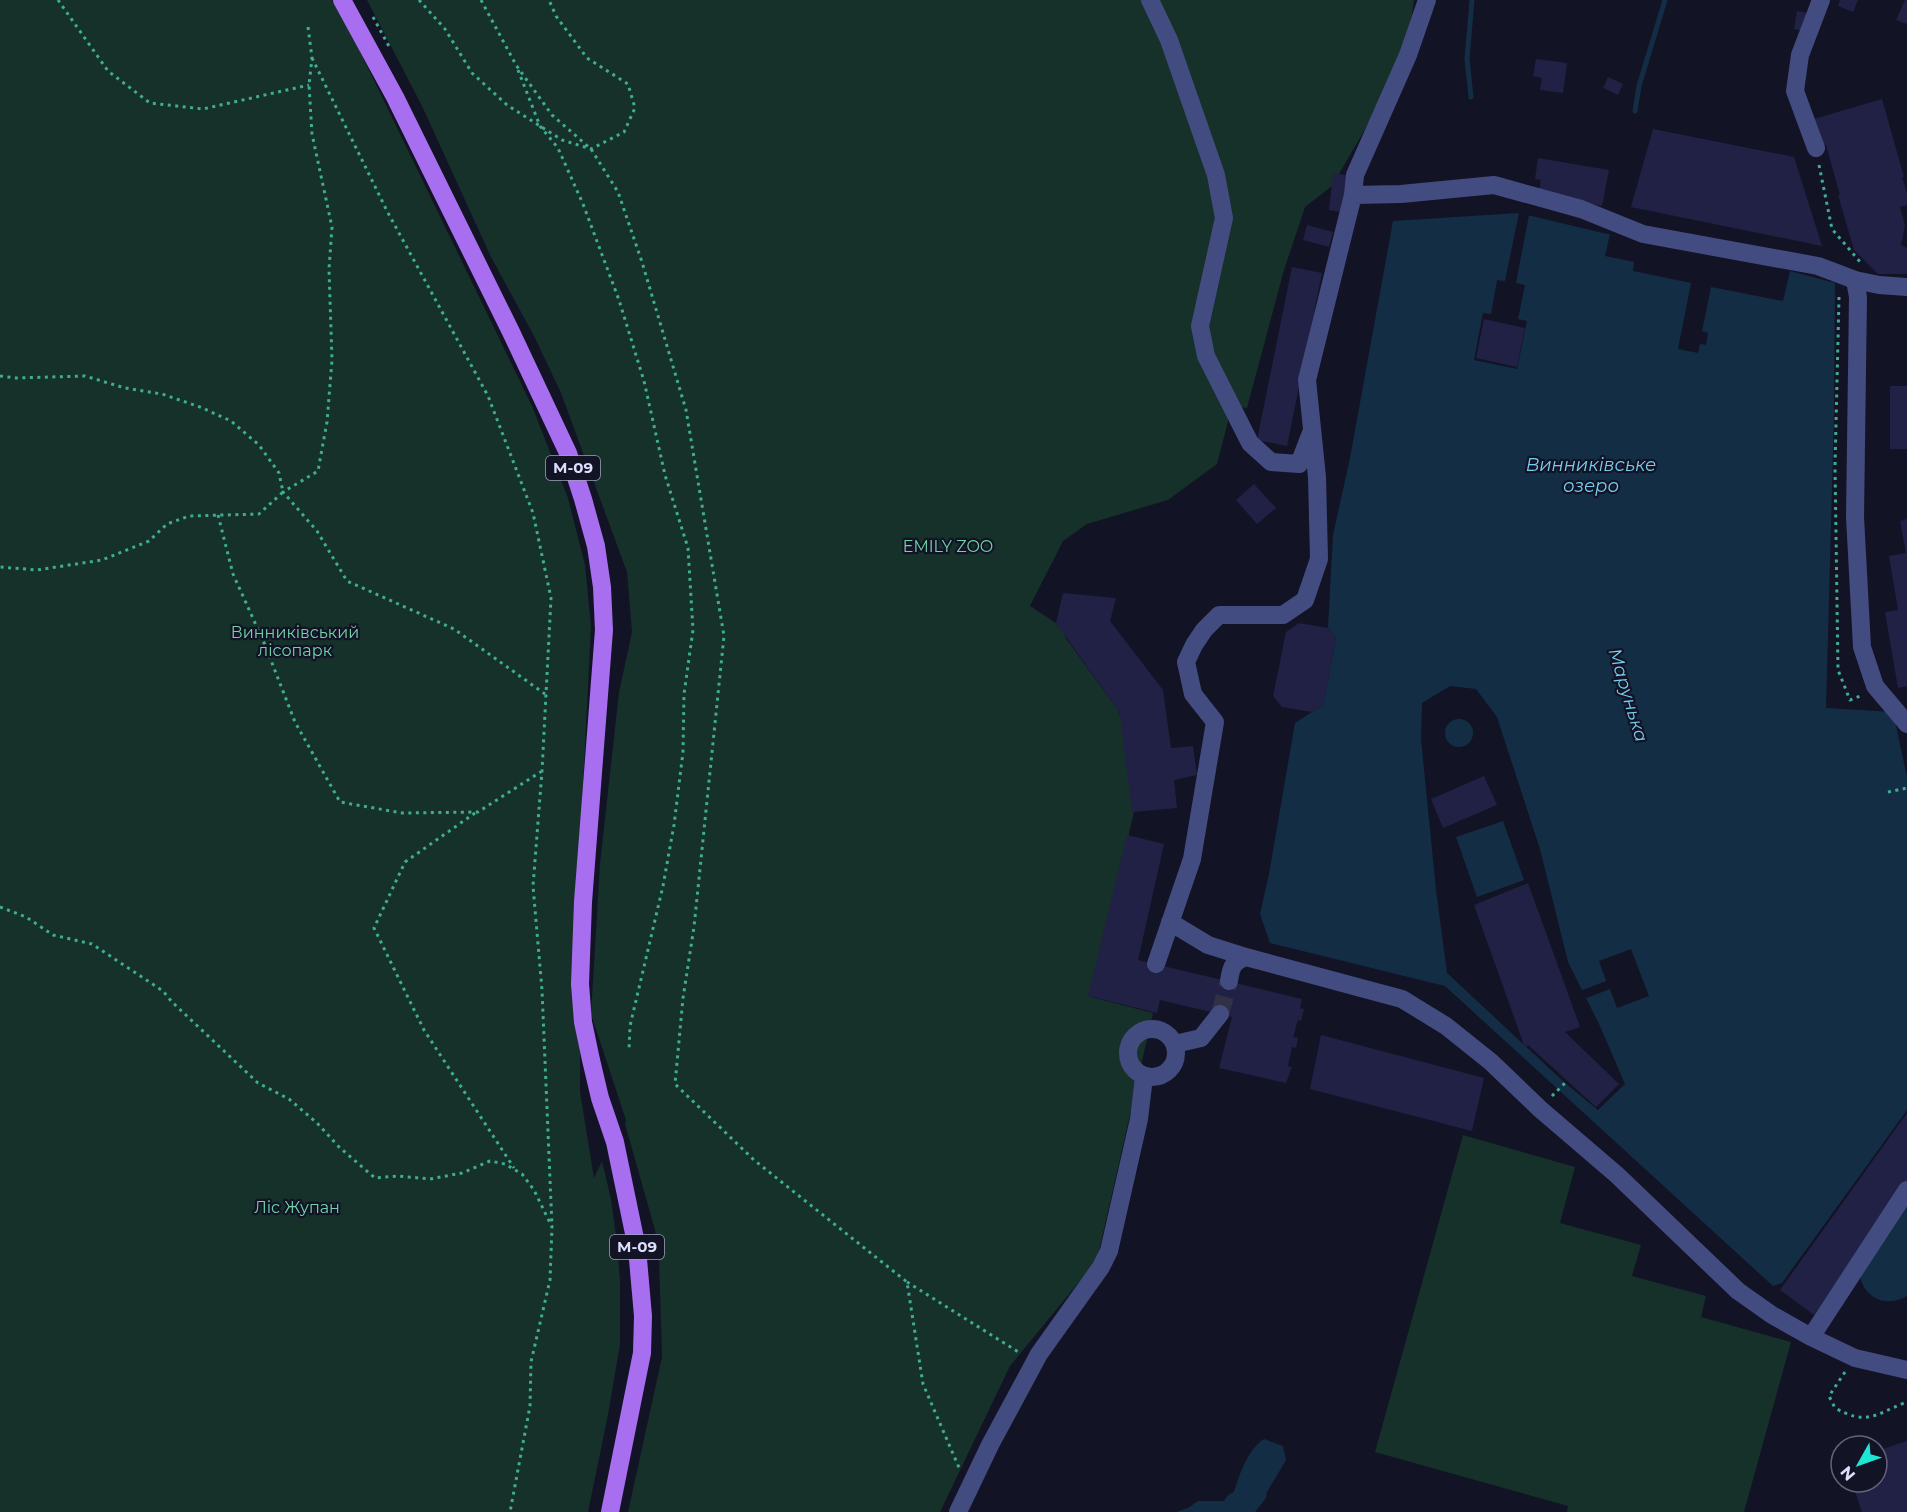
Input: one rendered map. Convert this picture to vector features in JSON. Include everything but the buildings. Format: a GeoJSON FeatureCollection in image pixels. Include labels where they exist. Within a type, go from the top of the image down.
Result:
{"type":"FeatureCollection","features":[{"type":"Feature","properties":{"kind":"main road","name":"М-09"},"geometry":{"type":"LineString","coordinates":[[342,0],[401,108],[568,453],[596,546],[602,587],[604,630],[583,902],[580,984],[583,1022],[591,1060],[600,1098],[615,1142],[637,1248],[643,1317],[642,1353],[610,1512]]}},
{"type":"Feature","properties":{"kind":"street"},"geometry":{"type":"LineString","coordinates":[[1150,0],[1169,40],[1216,175],[1224,218],[1200,326],[1206,356],[1250,443],[1271,462],[1299,464],[1312,431]]}},
{"type":"Feature","properties":{"kind":"street"},"geometry":{"type":"LineString","coordinates":[[1156,964],[1192,859],[1215,722],[1193,694],[1186,662],[1194,645],[1219,615],[1283,615],[1305,600],[1319,559],[1317,477],[1307,380],[1353,195],[1355,175],[1408,56],[1427,0]]}},
{"type":"Feature","properties":{"kind":"street"},"geometry":{"type":"LineString","coordinates":[[1816,148],[1795,91],[1800,55],[1821,0]]}},
{"type":"Feature","properties":{"kind":"street"},"geometry":{"type":"LineString","coordinates":[[1353,195],[1401,194],[1494,186],[1581,209],[1643,234],[1818,266],[1855,280],[1907,287]]}},
{"type":"Feature","properties":{"kind":"street"},"geometry":{"type":"LineString","coordinates":[[1855,280],[1857,297],[1855,517],[1862,647],[1875,686],[1907,724]]}},
{"type":"Feature","properties":{"kind":"street"},"geometry":{"type":"LineString","coordinates":[[1170,922],[1203,943],[1246,957],[1402,999],[1446,1026],[1491,1062],[1617,1175],[1738,1290],[1772,1315],[1855,1358],[1907,1370]]}},
{"type":"Feature","properties":{"kind":"street"},"geometry":{"type":"LineString","coordinates":[[1229,981],[1231,966],[1246,957]]}},
{"type":"Feature","properties":{"kind":"street"},"geometry":{"type":"LineString","coordinates":[[1175,1044],[1201,1038],[1220,1014]]}},
{"type":"Feature","properties":{"kind":"street"},"geometry":{"type":"LineString","coordinates":[[1146,1029],[1159,1029],[1166,1032],[1175,1044],[1176,1059],[1168,1072],[1154,1077],[1144,1077],[1133,1068],[1128,1054],[1132,1040],[1146,1029]]}},
{"type":"Feature","properties":{"kind":"street"},"geometry":{"type":"LineString","coordinates":[[958,1512],[990,1445],[1035,1362],[1101,1267],[1108,1251],[1139,1119],[1144,1077]]}},
{"type":"Feature","properties":{"kind":"street"},"geometry":{"type":"LineString","coordinates":[[1811,1337],[1907,1190]]}},
{"type":"Feature","properties":{"kind":"path"},"geometry":{"type":"LineString","coordinates":[[58,0],[108,71],[150,103],[203,109],[309,85]]}},
{"type":"Feature","properties":{"kind":"path"},"geometry":{"type":"LineString","coordinates":[[419,0],[445,30],[472,73],[507,105],[562,140],[591,149],[624,132],[635,108],[628,84],[587,58],[556,16],[549,0]]}},
{"type":"Feature","properties":{"kind":"path"},"geometry":{"type":"LineString","coordinates":[[481,0],[516,65],[540,126],[558,148],[583,204],[619,300],[644,381],[665,475],[688,548],[692,579],[693,630],[684,694],[683,752],[674,825],[663,886],[630,1026],[629,1050]]}},
{"type":"Feature","properties":{"kind":"path"},"geometry":{"type":"LineString","coordinates":[[368,9],[395,59]]}},
{"type":"Feature","properties":{"kind":"path"},"geometry":{"type":"LineString","coordinates":[[0,567],[38,570],[102,560],[149,541],[167,524],[189,516],[259,514],[283,492],[318,471],[327,422],[332,360],[330,269],[333,227],[312,134],[309,85],[312,58],[308,27]]}},
{"type":"Feature","properties":{"kind":"path"},"geometry":{"type":"LineString","coordinates":[[312,58],[387,211],[488,396],[533,513],[551,598],[542,771],[533,886],[542,990],[552,1227],[550,1280],[531,1362],[530,1406],[510,1512]]}},
{"type":"Feature","properties":{"kind":"path"},"geometry":{"type":"LineString","coordinates":[[516,65],[552,114],[591,149],[618,192],[642,262],[686,410],[724,636],[694,927],[683,998],[675,1084],[754,1160],[908,1282],[1035,1362]]}},
{"type":"Feature","properties":{"kind":"path"},"geometry":{"type":"LineString","coordinates":[[1816,148],[1833,229],[1880,285]]}},
{"type":"Feature","properties":{"kind":"path"},"geometry":{"type":"LineString","coordinates":[[0,376],[16,378],[85,376],[125,388],[162,394],[231,421],[259,445],[279,473],[283,492],[317,531],[347,581],[454,629],[545,694]]}},
{"type":"Feature","properties":{"kind":"path"},"geometry":{"type":"LineString","coordinates":[[218,515],[233,574],[265,645],[295,722],[340,802],[402,813],[478,812]]}},
{"type":"Feature","properties":{"kind":"path"},"geometry":{"type":"LineString","coordinates":[[515,1170],[424,1030],[374,928],[405,862],[466,818],[542,771]]}},
{"type":"Feature","properties":{"kind":"path"},"geometry":{"type":"LineString","coordinates":[[1888,792],[1907,788]]}},
{"type":"Feature","properties":{"kind":"path"},"geometry":{"type":"LineString","coordinates":[[0,907],[26,917],[53,935],[92,944],[163,991],[258,1083],[289,1099],[339,1148],[375,1178],[398,1176],[430,1179],[462,1173],[490,1161],[505,1164],[522,1174],[534,1190],[552,1227]]}},
{"type":"Feature","properties":{"kind":"path"},"geometry":{"type":"LineString","coordinates":[[908,1282],[923,1384],[968,1490]]}},
{"type":"Feature","properties":{"kind":"path"},"geometry":{"type":"LineString","coordinates":[[1855,1358],[1829,1395],[1835,1408],[1855,1418],[1869,1418],[1904,1403],[1907,1405]]}},
{"type":"Feature","properties":{"kind":"green space","name":"Ліс Жупан"},"geometry":{"type":"Polygon","coordinates":[[[0,0],[332,0],[354,39],[532,406],[568,498],[585,565],[591,626],[580,847],[580,1092],[594,1178],[602,1161],[611,1199],[620,1280],[620,1344],[588,1512],[0,1512],[0,0]]]}},
{"type":"Feature","properties":{"kind":"green space","name":"EMILY ZOO"},"geometry":{"type":"Polygon","coordinates":[[[367,0],[1414,0],[1412,15],[1393,81],[1332,186],[1305,207],[1284,270],[1247,408],[1232,406],[1217,464],[1168,500],[1087,524],[1063,541],[1030,606],[1056,623],[1066,636],[1118,710],[1124,730],[1134,812],[1091,997],[1153,1013],[1097,1260],[1010,1366],[940,1512],[628,1512],[662,1357],[659,1259],[655,1230],[625,1124],[626,1120],[591,1014],[600,864],[619,692],[632,632],[627,572],[561,393],[535,338],[491,257],[422,106],[367,0]]]}},
{"type":"Feature","properties":{"kind":"green space"},"geometry":{"type":"Polygon","coordinates":[[[1463,1135],[1575,1167],[1560,1223],[1641,1245],[1632,1276],[1706,1296],[1701,1317],[1791,1342],[1744,1512],[1567,1512],[1568,1506],[1375,1452],[1463,1135]]]}},
{"type":"Feature","properties":{"kind":"water","name":"Винниківське озеро"},"geometry":{"type":"Polygon","coordinates":[[[1519,213],[1603,233],[1790,271],[1835,283],[1826,708],[1893,712],[1907,777],[1907,1110],[1782,1283],[1773,1286],[1445,986],[1270,943],[1260,914],[1295,723],[1323,705],[1336,638],[1328,628],[1333,535],[1350,458],[1393,221],[1519,213]],[[1450,686],[1422,703],[1421,739],[1447,973],[1565,1083],[1598,1110],[1625,1084],[1600,1026],[1568,962],[1540,849],[1497,717],[1476,689],[1450,686]]]}},
{"type":"Feature","properties":{"kind":"water"},"geometry":{"type":"Polygon","coordinates":[[[1459,719],[1469,723],[1473,733],[1469,743],[1459,747],[1449,743],[1445,733],[1449,723],[1459,719]]]}},
{"type":"Feature","properties":{"kind":"water"},"geometry":{"type":"Polygon","coordinates":[[[1503,821],[1524,880],[1477,897],[1456,837],[1503,821]]]}},
{"type":"Feature","properties":{"kind":"water"},"geometry":{"type":"Polygon","coordinates":[[[1907,1198],[1907,1296],[1899,1300],[1885,1301],[1872,1296],[1860,1277],[1907,1198]]]}},
{"type":"Feature","properties":{"kind":"water"},"geometry":{"type":"Polygon","coordinates":[[[1264,1439],[1283,1446],[1286,1460],[1267,1492],[1266,1498],[1255,1512],[1176,1512],[1198,1501],[1224,1501],[1234,1492],[1241,1470],[1253,1449],[1264,1439]]]}},
{"type":"Feature","properties":{"kind":"pier"},"geometry":{"type":"Polygon","coordinates":[[[1519,213],[1529,215],[1516,283],[1525,285],[1518,319],[1527,321],[1517,369],[1474,360],[1483,313],[1491,314],[1497,280],[1505,281],[1519,213]]]}},
{"type":"Feature","properties":{"kind":"pier"},"geometry":{"type":"Polygon","coordinates":[[[1610,234],[1790,271],[1783,301],[1711,287],[1702,331],[1708,333],[1706,345],[1700,344],[1698,353],[1678,349],[1691,283],[1633,271],[1634,262],[1605,256],[1610,234]]]}},
{"type":"Feature","properties":{"kind":"pier"},"geometry":{"type":"Polygon","coordinates":[[[1631,949],[1649,996],[1617,1008],[1610,989],[1584,999],[1580,991],[1606,981],[1599,961],[1631,949]]]}},
{"type":"Feature","properties":{"kind":"waterway"},"geometry":{"type":"LineString","coordinates":[[1471,97],[1467,59],[1472,0]]}},
{"type":"Feature","properties":{"kind":"waterway","name":"Марунька"},"geometry":{"type":"LineString","coordinates":[[1635,111],[1639,86],[1665,0]]}},
{"type":"Feature","properties":{"kind":"tunnel"},"geometry":{"type":"LineString","coordinates":[[1220,1014],[1229,981]]}},
{"type":"Feature","properties":{"kind":"park label","name":"Винниківський лісопарк"},"geometry":{"type":"Point","coordinates":[295,641]}}]}
